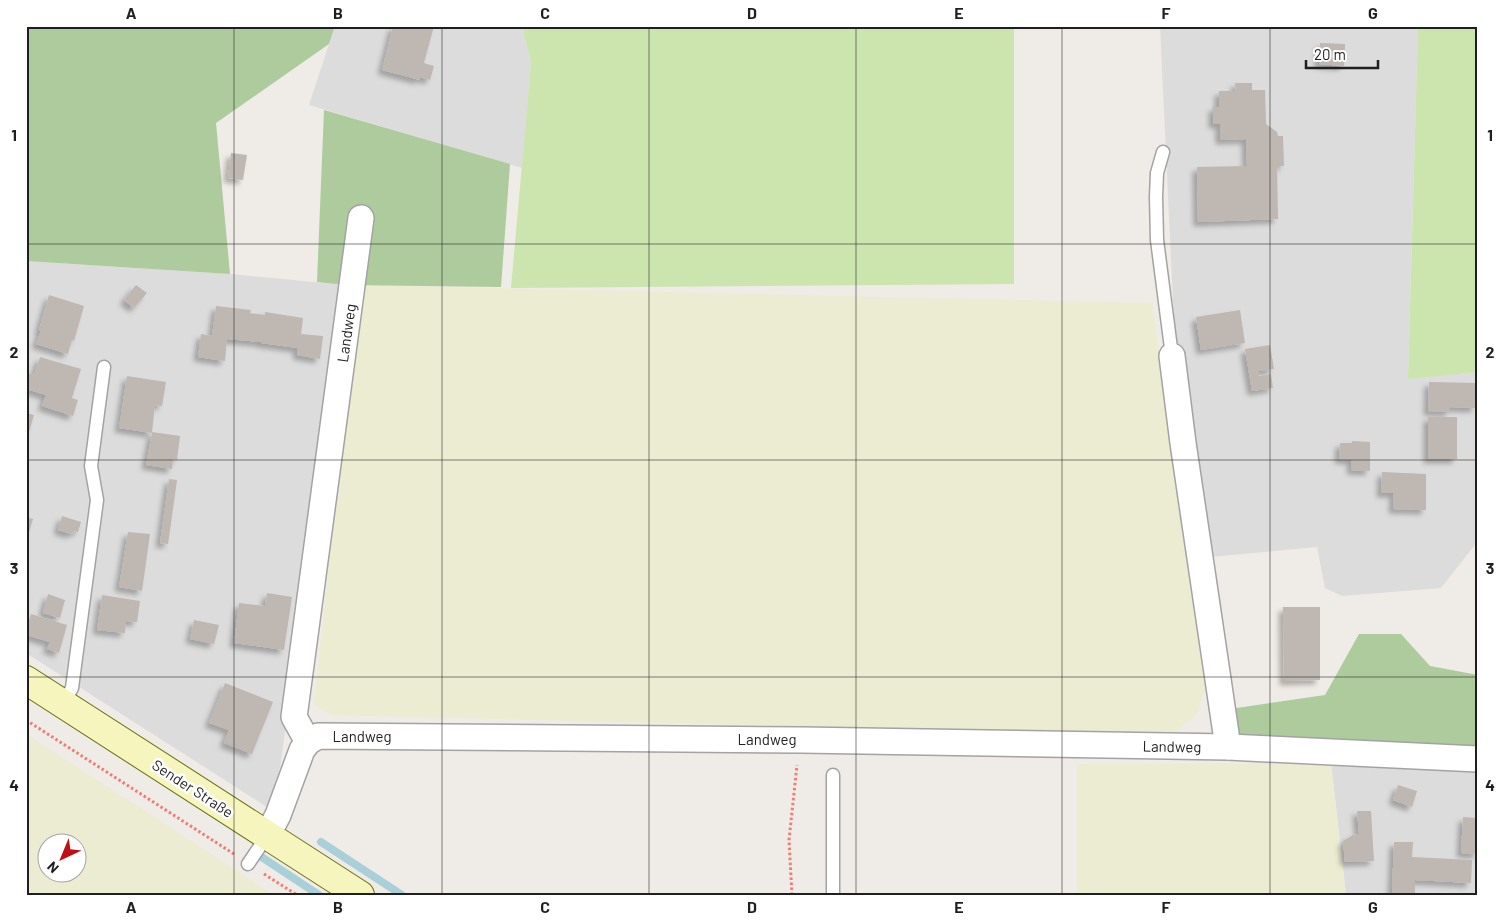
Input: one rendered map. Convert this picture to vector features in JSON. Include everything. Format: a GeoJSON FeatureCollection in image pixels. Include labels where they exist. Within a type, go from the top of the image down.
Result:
{"type":"FeatureCollection","features":[{"type":"Feature","properties":{"kind":"main road","name":"Sender Straße"},"geometry":{"type":"LineString","coordinates":[[26,680],[360,895]]}},
{"type":"Feature","properties":{"kind":"street","name":"Landweg"},"geometry":{"type":"LineString","coordinates":[[361,218],[294,717],[308,742],[318,736],[801,740],[1228,747],[1478,759]]}},
{"type":"Feature","properties":{"kind":"street"},"geometry":{"type":"LineString","coordinates":[[1172,356],[1228,747]]}},
{"type":"Feature","properties":{"kind":"street"},"geometry":{"type":"LineString","coordinates":[[267,836],[278,815],[302,750],[308,742]]}},
{"type":"Feature","properties":{"kind":"lane"},"geometry":{"type":"LineString","coordinates":[[1163,152],[1157,173],[1157,240],[1172,356]]}},
{"type":"Feature","properties":{"kind":"lane"},"geometry":{"type":"LineString","coordinates":[[63,704],[72,688],[97,500],[91,466],[104,367]]}},
{"type":"Feature","properties":{"kind":"lane"},"geometry":{"type":"LineString","coordinates":[[833,775],[833,895]]}},
{"type":"Feature","properties":{"kind":"lane"},"geometry":{"type":"LineString","coordinates":[[248,864],[267,836]]}},
{"type":"Feature","properties":{"kind":"path"},"geometry":{"type":"LineString","coordinates":[[26,720],[297,895]]}},
{"type":"Feature","properties":{"kind":"path"},"geometry":{"type":"LineString","coordinates":[[792,895],[789,840],[795,771],[801,740]]}},
{"type":"Feature","properties":{"kind":"shaded area"},"geometry":{"type":"Polygon","coordinates":[[[335,26],[522,26],[531,63],[522,168],[309,105],[335,26]]]}},
{"type":"Feature","properties":{"kind":"shaded area"},"geometry":{"type":"Polygon","coordinates":[[[1160,26],[1418,26],[1408,378],[1478,372],[1478,541],[1441,588],[1342,596],[1325,588],[1317,547],[1210,557],[1174,322],[1160,26]]]}},
{"type":"Feature","properties":{"kind":"shaded area"},"geometry":{"type":"Polygon","coordinates":[[[26,261],[230,274],[345,285],[280,768],[267,807],[26,653],[26,261]]]}},
{"type":"Feature","properties":{"kind":"shaded area"},"geometry":{"type":"Polygon","coordinates":[[[1331,763],[1478,769],[1478,895],[1346,895],[1331,763]]]}},
{"type":"Feature","properties":{"kind":"green space"},"geometry":{"type":"Polygon","coordinates":[[[26,26],[335,26],[329,44],[216,123],[230,274],[26,261],[26,26]]]}},
{"type":"Feature","properties":{"kind":"green space"},"geometry":{"type":"Polygon","coordinates":[[[522,26],[1014,26],[1014,284],[511,288],[531,63],[522,26]]]}},
{"type":"Feature","properties":{"kind":"green space"},"geometry":{"type":"Polygon","coordinates":[[[1418,26],[1478,26],[1478,372],[1408,379],[1418,26]]]}},
{"type":"Feature","properties":{"kind":"green space"},"geometry":{"type":"Polygon","coordinates":[[[324,110],[510,164],[501,287],[345,285],[317,282],[324,110]]]}},
{"type":"Feature","properties":{"kind":"green space"},"geometry":{"type":"Polygon","coordinates":[[[359,285],[1152,303],[1207,683],[1197,714],[1172,735],[331,715],[314,705],[359,285]]]}},
{"type":"Feature","properties":{"kind":"green space"},"geometry":{"type":"Polygon","coordinates":[[[1359,634],[1401,634],[1430,666],[1478,675],[1478,750],[1239,740],[1230,709],[1325,695],[1359,634]]]}},
{"type":"Feature","properties":{"kind":"green space"},"geometry":{"type":"Polygon","coordinates":[[[26,734],[236,870],[273,895],[26,895],[26,734]]]}},
{"type":"Feature","properties":{"kind":"green space"},"geometry":{"type":"Polygon","coordinates":[[[1331,763],[1346,895],[1077,895],[1077,764],[1331,763]]]}},
{"type":"Feature","properties":{"kind":"building"},"geometry":{"type":"Polygon","coordinates":[[[393,26],[434,26],[424,63],[434,66],[430,80],[420,77],[420,80],[382,70],[393,26]]]}},
{"type":"Feature","properties":{"kind":"building"},"geometry":{"type":"Polygon","coordinates":[[[1320,43],[1345,44],[1344,66],[1319,64],[1320,43]]]}},
{"type":"Feature","properties":{"kind":"building"},"geometry":{"type":"Polygon","coordinates":[[[1235,83],[1252,83],[1252,90],[1265,90],[1266,124],[1277,132],[1278,136],[1283,136],[1284,166],[1277,166],[1278,219],[1198,222],[1197,167],[1247,166],[1246,139],[1220,140],[1220,124],[1213,124],[1213,107],[1219,107],[1219,91],[1236,91],[1235,83]]]}},
{"type":"Feature","properties":{"kind":"building"},"geometry":{"type":"Polygon","coordinates":[[[231,153],[247,155],[243,180],[228,178],[231,153]]]}},
{"type":"Feature","properties":{"kind":"building"},"geometry":{"type":"Polygon","coordinates":[[[136,285],[147,293],[134,308],[124,300],[136,285]]]}},
{"type":"Feature","properties":{"kind":"building"},"geometry":{"type":"Polygon","coordinates":[[[49,295],[84,306],[74,341],[72,340],[68,354],[36,344],[49,295]]]}},
{"type":"Feature","properties":{"kind":"building"},"geometry":{"type":"Polygon","coordinates":[[[216,306],[251,310],[250,313],[265,315],[265,312],[303,318],[301,334],[323,336],[320,359],[297,355],[298,348],[227,339],[225,361],[198,357],[201,334],[212,336],[216,306]]]}},
{"type":"Feature","properties":{"kind":"building"},"geometry":{"type":"Polygon","coordinates":[[[1240,310],[1245,343],[1201,350],[1196,317],[1240,310]]]}},
{"type":"Feature","properties":{"kind":"building"},"geometry":{"type":"Polygon","coordinates":[[[1270,345],[1274,369],[1259,371],[1259,376],[1271,374],[1273,388],[1252,391],[1245,349],[1270,345]]]}},
{"type":"Feature","properties":{"kind":"building"},"geometry":{"type":"Polygon","coordinates":[[[40,357],[81,369],[72,398],[78,400],[73,416],[42,406],[46,395],[26,389],[28,373],[34,375],[40,357]]]}},
{"type":"Feature","properties":{"kind":"building"},"geometry":{"type":"Polygon","coordinates":[[[127,376],[166,382],[162,406],[155,405],[152,432],[180,436],[177,460],[173,459],[172,469],[146,465],[152,433],[119,428],[127,376]]]}},
{"type":"Feature","properties":{"kind":"building"},"geometry":{"type":"Polygon","coordinates":[[[1429,382],[1476,383],[1476,408],[1450,407],[1450,412],[1428,411],[1429,382]]]}},
{"type":"Feature","properties":{"kind":"building"},"geometry":{"type":"Polygon","coordinates":[[[26,413],[34,415],[27,439],[26,439],[26,413]]]}},
{"type":"Feature","properties":{"kind":"building"},"geometry":{"type":"Polygon","coordinates":[[[1428,417],[1457,417],[1457,459],[1428,459],[1428,417]]]}},
{"type":"Feature","properties":{"kind":"building"},"geometry":{"type":"Polygon","coordinates":[[[1352,441],[1370,442],[1370,471],[1351,470],[1352,460],[1339,459],[1340,443],[1352,443],[1352,441]]]}},
{"type":"Feature","properties":{"kind":"building"},"geometry":{"type":"Polygon","coordinates":[[[1382,472],[1426,474],[1426,510],[1393,509],[1394,493],[1381,493],[1382,472]]]}},
{"type":"Feature","properties":{"kind":"building"},"geometry":{"type":"Polygon","coordinates":[[[169,479],[177,480],[168,544],[160,543],[169,479]]]}},
{"type":"Feature","properties":{"kind":"building"},"geometry":{"type":"Polygon","coordinates":[[[62,516],[81,522],[78,532],[73,531],[72,534],[58,530],[62,516]]]}},
{"type":"Feature","properties":{"kind":"building"},"geometry":{"type":"Polygon","coordinates":[[[26,517],[33,519],[27,539],[26,539],[26,517]]]}},
{"type":"Feature","properties":{"kind":"building"},"geometry":{"type":"Polygon","coordinates":[[[128,532],[150,534],[142,591],[119,587],[128,532]]]}},
{"type":"Feature","properties":{"kind":"building"},"geometry":{"type":"Polygon","coordinates":[[[267,593],[292,597],[284,650],[234,643],[239,603],[265,606],[267,593]]]}},
{"type":"Feature","properties":{"kind":"building"},"geometry":{"type":"Polygon","coordinates":[[[48,594],[65,600],[60,618],[43,613],[48,594]]]}},
{"type":"Feature","properties":{"kind":"building"},"geometry":{"type":"Polygon","coordinates":[[[102,595],[140,601],[137,622],[126,621],[125,633],[97,630],[102,595]]]}},
{"type":"Feature","properties":{"kind":"building"},"geometry":{"type":"Polygon","coordinates":[[[1283,607],[1320,607],[1320,680],[1284,681],[1283,607]]]}},
{"type":"Feature","properties":{"kind":"building"},"geometry":{"type":"Polygon","coordinates":[[[31,614],[67,625],[59,653],[47,649],[50,642],[26,635],[31,614]]]}},
{"type":"Feature","properties":{"kind":"building"},"geometry":{"type":"Polygon","coordinates":[[[194,620],[219,625],[214,644],[190,639],[194,620]]]}},
{"type":"Feature","properties":{"kind":"building"},"geometry":{"type":"Polygon","coordinates":[[[225,683],[273,702],[252,754],[224,743],[229,730],[209,723],[225,683]]]}},
{"type":"Feature","properties":{"kind":"building"},"geometry":{"type":"Polygon","coordinates":[[[1398,785],[1417,791],[1412,807],[1393,800],[1398,785]]]}},
{"type":"Feature","properties":{"kind":"building"},"geometry":{"type":"Polygon","coordinates":[[[1357,811],[1371,811],[1374,861],[1345,862],[1343,841],[1359,834],[1357,811]]]}},
{"type":"Feature","properties":{"kind":"building"},"geometry":{"type":"Polygon","coordinates":[[[1463,817],[1478,818],[1478,854],[1461,853],[1463,817]]]}},
{"type":"Feature","properties":{"kind":"building"},"geometry":{"type":"Polygon","coordinates":[[[1394,842],[1413,842],[1412,857],[1472,860],[1471,883],[1415,880],[1415,894],[1392,893],[1394,842]]]}},
{"type":"Feature","properties":{"kind":"waterway"},"geometry":{"type":"LineString","coordinates":[[321,842],[402,895]]}},
{"type":"Feature","properties":{"kind":"waterway"},"geometry":{"type":"LineString","coordinates":[[260,856],[319,895]]}}]}
